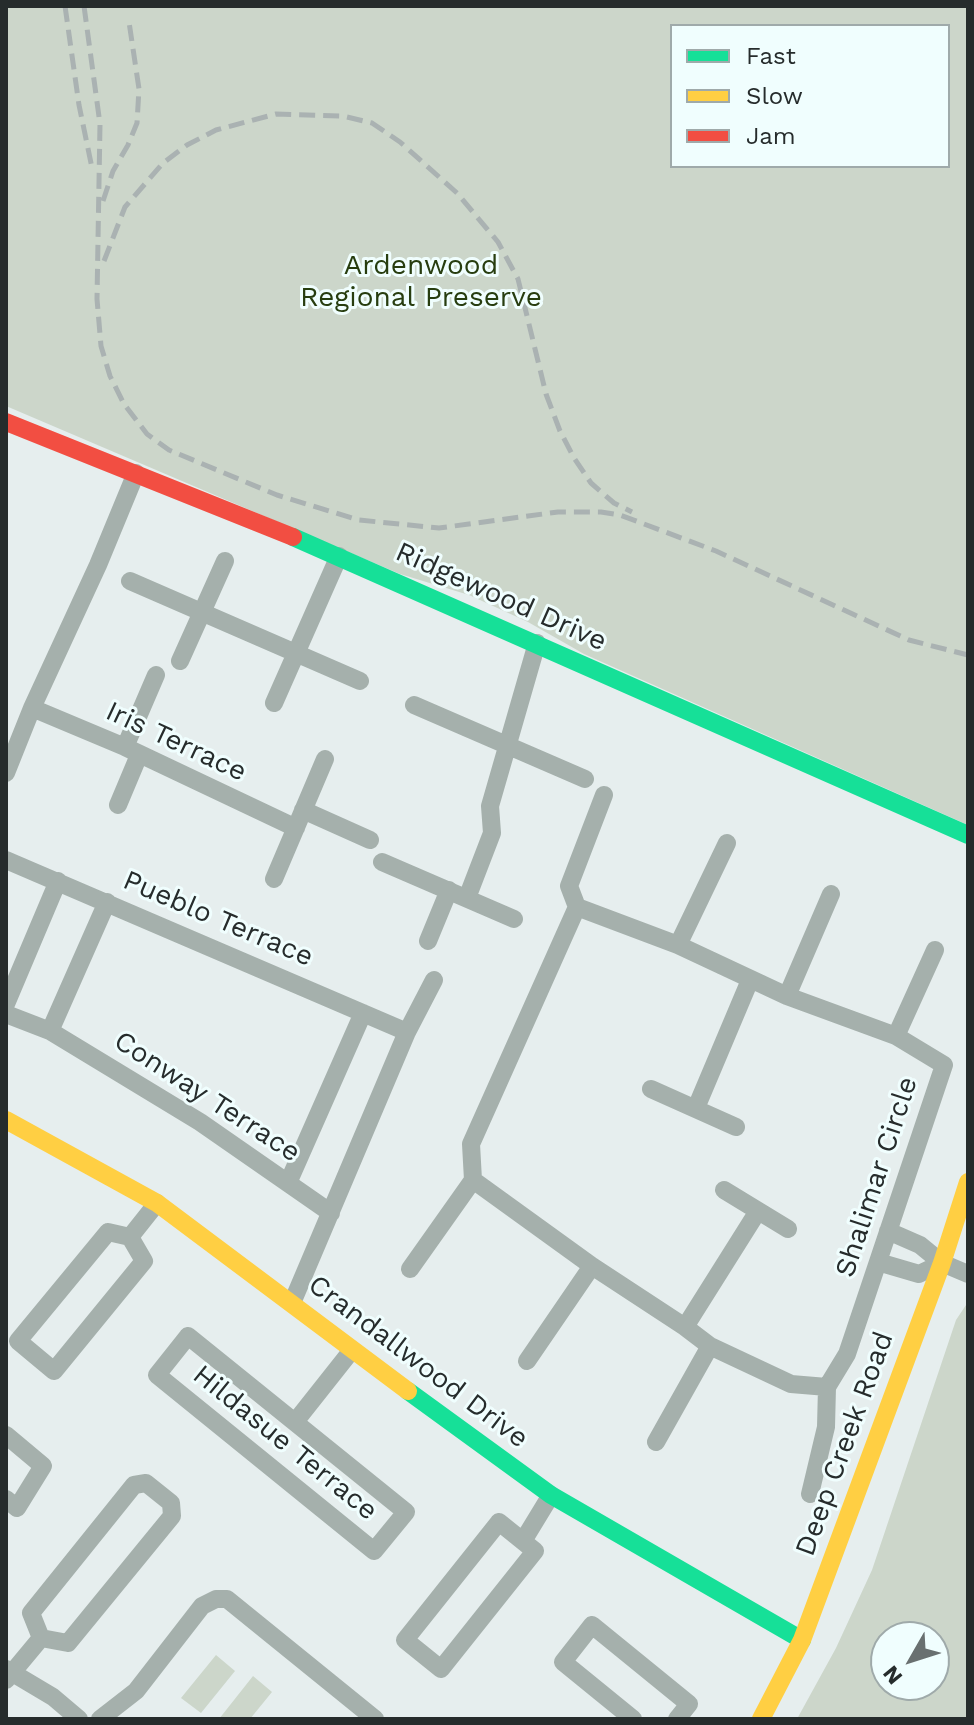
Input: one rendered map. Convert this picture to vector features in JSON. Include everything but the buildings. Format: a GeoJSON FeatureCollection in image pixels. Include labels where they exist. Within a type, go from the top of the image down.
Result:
{"type":"FeatureCollection","features":[{"type":"Feature","properties":{"kind":"street","name":"Ridgewood Drive"},"geometry":{"type":"LineString","coordinates":[[6,422],[339,556],[968,835]]}},
{"type":"Feature","properties":{"kind":"street"},"geometry":{"type":"LineString","coordinates":[[6,773],[136,473]]}},
{"type":"Feature","properties":{"kind":"street"},"geometry":{"type":"LineString","coordinates":[[274,703],[339,556]]}},
{"type":"Feature","properties":{"kind":"street"},"geometry":{"type":"LineString","coordinates":[[180,661],[225,561]]}},
{"type":"Feature","properties":{"kind":"street"},"geometry":{"type":"LineString","coordinates":[[130,581],[360,681]]}},
{"type":"Feature","properties":{"kind":"street"},"geometry":{"type":"LineString","coordinates":[[467,898],[492,833],[490,806],[537,643]]}},
{"type":"Feature","properties":{"kind":"street"},"geometry":{"type":"LineString","coordinates":[[118,805],[156,675]]}},
{"type":"Feature","properties":{"kind":"street"},"geometry":{"type":"LineString","coordinates":[[414,705],[585,779]]}},
{"type":"Feature","properties":{"kind":"street","name":"Iris Terrace"},"geometry":{"type":"LineString","coordinates":[[32,708],[296,828]]}},
{"type":"Feature","properties":{"kind":"street"},"geometry":{"type":"LineString","coordinates":[[274,879],[325,759]]}},
{"type":"Feature","properties":{"kind":"street"},"geometry":{"type":"LineString","coordinates":[[410,1269],[473,1180],[471,1144],[577,907],[569,886],[604,795]]}},
{"type":"Feature","properties":{"kind":"street"},"geometry":{"type":"LineString","coordinates":[[303,810],[370,840]]}},
{"type":"Feature","properties":{"kind":"street"},"geometry":{"type":"LineString","coordinates":[[678,945],[727,843]]}},
{"type":"Feature","properties":{"kind":"street","name":"Pueblo Terrace"},"geometry":{"type":"LineString","coordinates":[[6,860],[407,1032]]}},
{"type":"Feature","properties":{"kind":"street"},"geometry":{"type":"LineString","coordinates":[[382,862],[514,919]]}},
{"type":"Feature","properties":{"kind":"street"},"geometry":{"type":"LineString","coordinates":[[6,1004],[58,881]]}},
{"type":"Feature","properties":{"kind":"street"},"geometry":{"type":"LineString","coordinates":[[428,941],[449,890]]}},
{"type":"Feature","properties":{"kind":"street"},"geometry":{"type":"LineString","coordinates":[[787,996],[831,894]]}},
{"type":"Feature","properties":{"kind":"street"},"geometry":{"type":"LineString","coordinates":[[50,1031],[107,902]]}},
{"type":"Feature","properties":{"kind":"street","name":"Shalimar Circle"},"geometry":{"type":"LineString","coordinates":[[577,907],[678,945],[787,996],[896,1036],[944,1065],[847,1354],[827,1387]]}},
{"type":"Feature","properties":{"kind":"street"},"geometry":{"type":"LineString","coordinates":[[896,1036],[935,950]]}},
{"type":"Feature","properties":{"kind":"street"},"geometry":{"type":"LineString","coordinates":[[292,1303],[407,1032],[434,980]]}},
{"type":"Feature","properties":{"kind":"street"},"geometry":{"type":"LineString","coordinates":[[696,1108],[750,980]]}},
{"type":"Feature","properties":{"kind":"street"},"geometry":{"type":"LineString","coordinates":[[288,1183],[363,1013]]}},
{"type":"Feature","properties":{"kind":"street","name":"Conway Terrace"},"geometry":{"type":"LineString","coordinates":[[6,1014],[50,1031],[200,1122],[331,1213]]}},
{"type":"Feature","properties":{"kind":"street"},"geometry":{"type":"LineString","coordinates":[[651,1089],[736,1127]]}},
{"type":"Feature","properties":{"kind":"street","name":"Crandallwood Drive"},"geometry":{"type":"LineString","coordinates":[[6,1120],[157,1203],[551,1495],[802,1640]]}},
{"type":"Feature","properties":{"kind":"street"},"geometry":{"type":"LineString","coordinates":[[473,1180],[710,1346],[791,1384],[827,1387],[826,1427],[810,1494]]}},
{"type":"Feature","properties":{"kind":"street","name":"Deep Creek Road"},"geometry":{"type":"LineString","coordinates":[[761,1719],[802,1640],[942,1263],[968,1182]]}},
{"type":"Feature","properties":{"kind":"street"},"geometry":{"type":"LineString","coordinates":[[724,1190],[788,1229]]}},
{"type":"Feature","properties":{"kind":"street"},"geometry":{"type":"LineString","coordinates":[[130,1237],[157,1203]]}},
{"type":"Feature","properties":{"kind":"street"},"geometry":{"type":"LineString","coordinates":[[685,1327],[758,1211]]}},
{"type":"Feature","properties":{"kind":"street"},"geometry":{"type":"LineString","coordinates":[[888,1231],[920,1245],[942,1263],[968,1274]]}},
{"type":"Feature","properties":{"kind":"street"},"geometry":{"type":"LineString","coordinates":[[108,1232],[130,1237],[144,1261],[54,1371],[18,1341],[108,1232]]}},
{"type":"Feature","properties":{"kind":"street"},"geometry":{"type":"LineString","coordinates":[[878,1262],[919,1274],[942,1263]]}},
{"type":"Feature","properties":{"kind":"street"},"geometry":{"type":"LineString","coordinates":[[527,1361],[592,1266]]}},
{"type":"Feature","properties":{"kind":"street","name":"Hildasue Terrace"},"geometry":{"type":"LineString","coordinates":[[188,1336],[295,1422],[406,1512],[374,1551],[157,1375],[188,1336]]}},
{"type":"Feature","properties":{"kind":"street"},"geometry":{"type":"LineString","coordinates":[[656,1442],[710,1346]]}},
{"type":"Feature","properties":{"kind":"street","name":"Hildasue Terrace"},"geometry":{"type":"LineString","coordinates":[[295,1422],[352,1350]]}},
{"type":"Feature","properties":{"kind":"street"},"geometry":{"type":"LineString","coordinates":[[6,1435],[43,1466],[17,1508],[6,1499]]}},
{"type":"Feature","properties":{"kind":"street"},"geometry":{"type":"LineString","coordinates":[[146,1483],[171,1503],[172,1516],[68,1643],[41,1638],[31,1613],[134,1485],[146,1483]]}},
{"type":"Feature","properties":{"kind":"street"},"geometry":{"type":"LineString","coordinates":[[523,1541],[551,1495]]}},
{"type":"Feature","properties":{"kind":"street"},"geometry":{"type":"LineString","coordinates":[[499,1522],[523,1541],[535,1551],[441,1669],[405,1640],[499,1522]]}},
{"type":"Feature","properties":{"kind":"street"},"geometry":{"type":"LineString","coordinates":[[100,1719],[136,1691],[202,1606],[216,1599],[227,1599],[375,1719]]}},
{"type":"Feature","properties":{"kind":"street"},"geometry":{"type":"LineString","coordinates":[[633,1719],[563,1662],[592,1625],[689,1704],[677,1719]]}},
{"type":"Feature","properties":{"kind":"street"},"geometry":{"type":"LineString","coordinates":[[41,1638],[8,1674],[53,1697],[79,1719]]}},
{"type":"Feature","properties":{"kind":"green space","name":"Ardenwood Regional Preserve"},"geometry":{"type":"Polygon","coordinates":[[[6,6],[968,6],[968,825],[584,654],[528,622],[469,595],[400,574],[6,406],[6,6]]]}},
{"type":"Feature","properties":{"kind":"green space"},"geometry":{"type":"Polygon","coordinates":[[[968,1302],[968,1719],[797,1719],[836,1648],[872,1570],[956,1320],[968,1302]]]}},
{"type":"Feature","properties":{"kind":"green space"},"geometry":{"type":"Polygon","coordinates":[[[216,1655],[235,1671],[201,1713],[181,1698],[216,1655]]]}},
{"type":"Feature","properties":{"kind":"green space"},"geometry":{"type":"Polygon","coordinates":[[[253,1676],[272,1692],[250,1719],[219,1719],[253,1676]]]}},
{"type":"Feature","properties":{"kind":"railway"},"geometry":{"type":"LineString","coordinates":[[65,6],[79,105],[92,168]]}},
{"type":"Feature","properties":{"kind":"railway"},"geometry":{"type":"LineString","coordinates":[[84,6],[100,124],[97,299],[101,346],[110,376],[124,404],[147,434],[169,450],[277,495],[359,520],[439,528],[558,512],[620,515],[716,551],[909,640],[968,655]]}},
{"type":"Feature","properties":{"kind":"railway"},"geometry":{"type":"LineString","coordinates":[[103,201],[113,171],[137,123],[139,89],[129,22]]}},
{"type":"Feature","properties":{"kind":"railway"},"geometry":{"type":"LineString","coordinates":[[104,261],[125,207],[163,163],[187,145],[216,130],[276,114],[343,116],[372,123],[400,142],[457,193],[498,242],[518,279],[546,394],[560,431],[591,483],[614,503],[632,512]]}},
{"type":"Feature","properties":{"kind":"traffic: fast"},"geometry":{"type":"LineString","coordinates":[[293,537],[968,835]]}},
{"type":"Feature","properties":{"kind":"traffic: fast"},"geometry":{"type":"LineString","coordinates":[[408,1391],[551,1495],[802,1640]]}},
{"type":"Feature","properties":{"kind":"traffic: slow"},"geometry":{"type":"LineString","coordinates":[[6,1120],[157,1203],[408,1391]]}},
{"type":"Feature","properties":{"kind":"traffic: slow"},"geometry":{"type":"LineString","coordinates":[[761,1719],[802,1640],[942,1263],[968,1182]]}},
{"type":"Feature","properties":{"kind":"traffic: jam"},"geometry":{"type":"LineString","coordinates":[[6,422],[293,537]]}}]}
